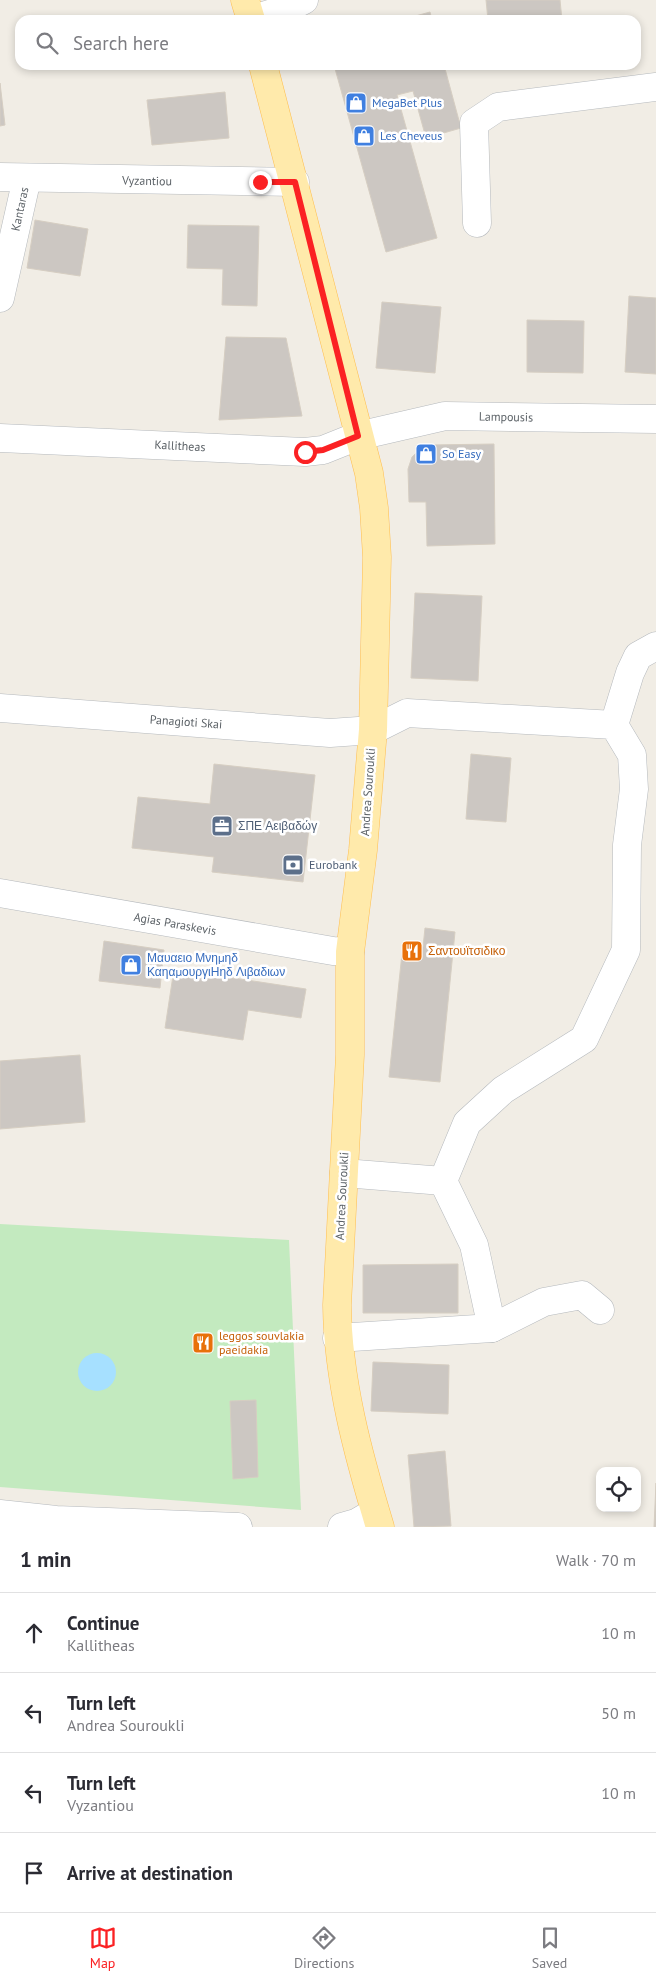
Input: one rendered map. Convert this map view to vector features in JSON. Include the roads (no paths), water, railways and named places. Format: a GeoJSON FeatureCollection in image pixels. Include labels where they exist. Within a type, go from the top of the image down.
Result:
{"type":"FeatureCollection","features":[{"type":"Feature","properties":{"kind":"main road"},"geometry":{"type":"LineString","coordinates":[[245,0],[250,15]]}},
{"type":"Feature","properties":{"kind":"main road","name":"Andrea Souroukli"},"geometry":{"type":"LineString","coordinates":[[264,70],[295,182],[358,436],[369,473],[374,508],[377,557],[373,730],[363,850],[350,952],[350,1055],[337,1305],[337,1338],[351,1419],[377,1519]]}},
{"type":"Feature","properties":{"kind":"street"},"geometry":{"type":"LineString","coordinates":[[266,15],[304,0]]}},
{"type":"Feature","properties":{"kind":"street"},"geometry":{"type":"LineString","coordinates":[[477,223],[474,123],[498,107],[656,87]]}},
{"type":"Feature","properties":{"kind":"street","name":"Vyzantiou"},"geometry":{"type":"LineString","coordinates":[[0,178],[295,182]]}},
{"type":"Feature","properties":{"kind":"street","name":"Kantaras"},"geometry":{"type":"LineString","coordinates":[[0,298],[27,178]]}},
{"type":"Feature","properties":{"kind":"street","name":"Lampousis"},"geometry":{"type":"LineString","coordinates":[[358,436],[445,416],[656,419]]}},
{"type":"Feature","properties":{"kind":"street","name":"Kallitheas"},"geometry":{"type":"LineString","coordinates":[[0,438],[305,452],[323,450],[358,436]]}},
{"type":"Feature","properties":{"kind":"street"},"geometry":{"type":"LineString","coordinates":[[492,1328],[474,1245],[443,1181],[467,1123],[503,1090],[584,1039],[626,950],[627,844],[634,789],[632,755],[614,725],[630,673],[638,656],[656,646]]}},
{"type":"Feature","properties":{"kind":"street","name":"Panagioti Skai"},"geometry":{"type":"LineString","coordinates":[[0,708],[330,733],[373,730]]}},
{"type":"Feature","properties":{"kind":"street"},"geometry":{"type":"LineString","coordinates":[[373,730],[407,713],[614,725]]}},
{"type":"Feature","properties":{"kind":"street","name":"Agias Paraskevis"},"geometry":{"type":"LineString","coordinates":[[0,893],[333,952],[350,952]]}},
{"type":"Feature","properties":{"kind":"street"},"geometry":{"type":"LineString","coordinates":[[344,1173],[443,1181]]}},
{"type":"Feature","properties":{"kind":"street"},"geometry":{"type":"LineString","coordinates":[[337,1338],[492,1328],[544,1302],[582,1295],[600,1310]]}},
{"type":"Feature","properties":{"kind":"street"},"geometry":{"type":"LineString","coordinates":[[0,1514],[55,1523],[238,1527]]}},
{"type":"Feature","properties":{"kind":"street"},"geometry":{"type":"LineString","coordinates":[[342,1527],[377,1519]]}},
{"type":"Feature","properties":{"kind":"water"},"geometry":{"type":"Polygon","coordinates":[[[97,1353],[111,1358],[116,1372],[111,1386],[97,1391],[83,1386],[78,1372],[83,1358],[97,1353]]]}},
{"type":"Feature","properties":{"kind":"place","name":"MegaBet Plus"},"geometry":{"type":"Point","coordinates":[356,103]}},
{"type":"Feature","properties":{"kind":"place","name":"Les Cheveus"},"geometry":{"type":"Point","coordinates":[364,136]}},
{"type":"Feature","properties":{"kind":"place","name":"So Easy"},"geometry":{"type":"Point","coordinates":[426,454]}},
{"type":"Feature","properties":{"kind":"place","name":"ΣΠΕ Αειβαδώγ"},"geometry":{"type":"Point","coordinates":[222,826]}},
{"type":"Feature","properties":{"kind":"place","name":"Eurobank"},"geometry":{"type":"Point","coordinates":[293,865]}},
{"type":"Feature","properties":{"kind":"place","name":"Σαντουϊτσιδικο"},"geometry":{"type":"Point","coordinates":[412,951]}},
{"type":"Feature","properties":{"kind":"place","name":"Μαυαειο Μνημηδ ΚαηαμουργιΗηδ Λιβαδιων"},"geometry":{"type":"Point","coordinates":[131,965]}},
{"type":"Feature","properties":{"kind":"place","name":"leggos souvlakia paeidakia"},"geometry":{"type":"Point","coordinates":[203,1343]}}]}
